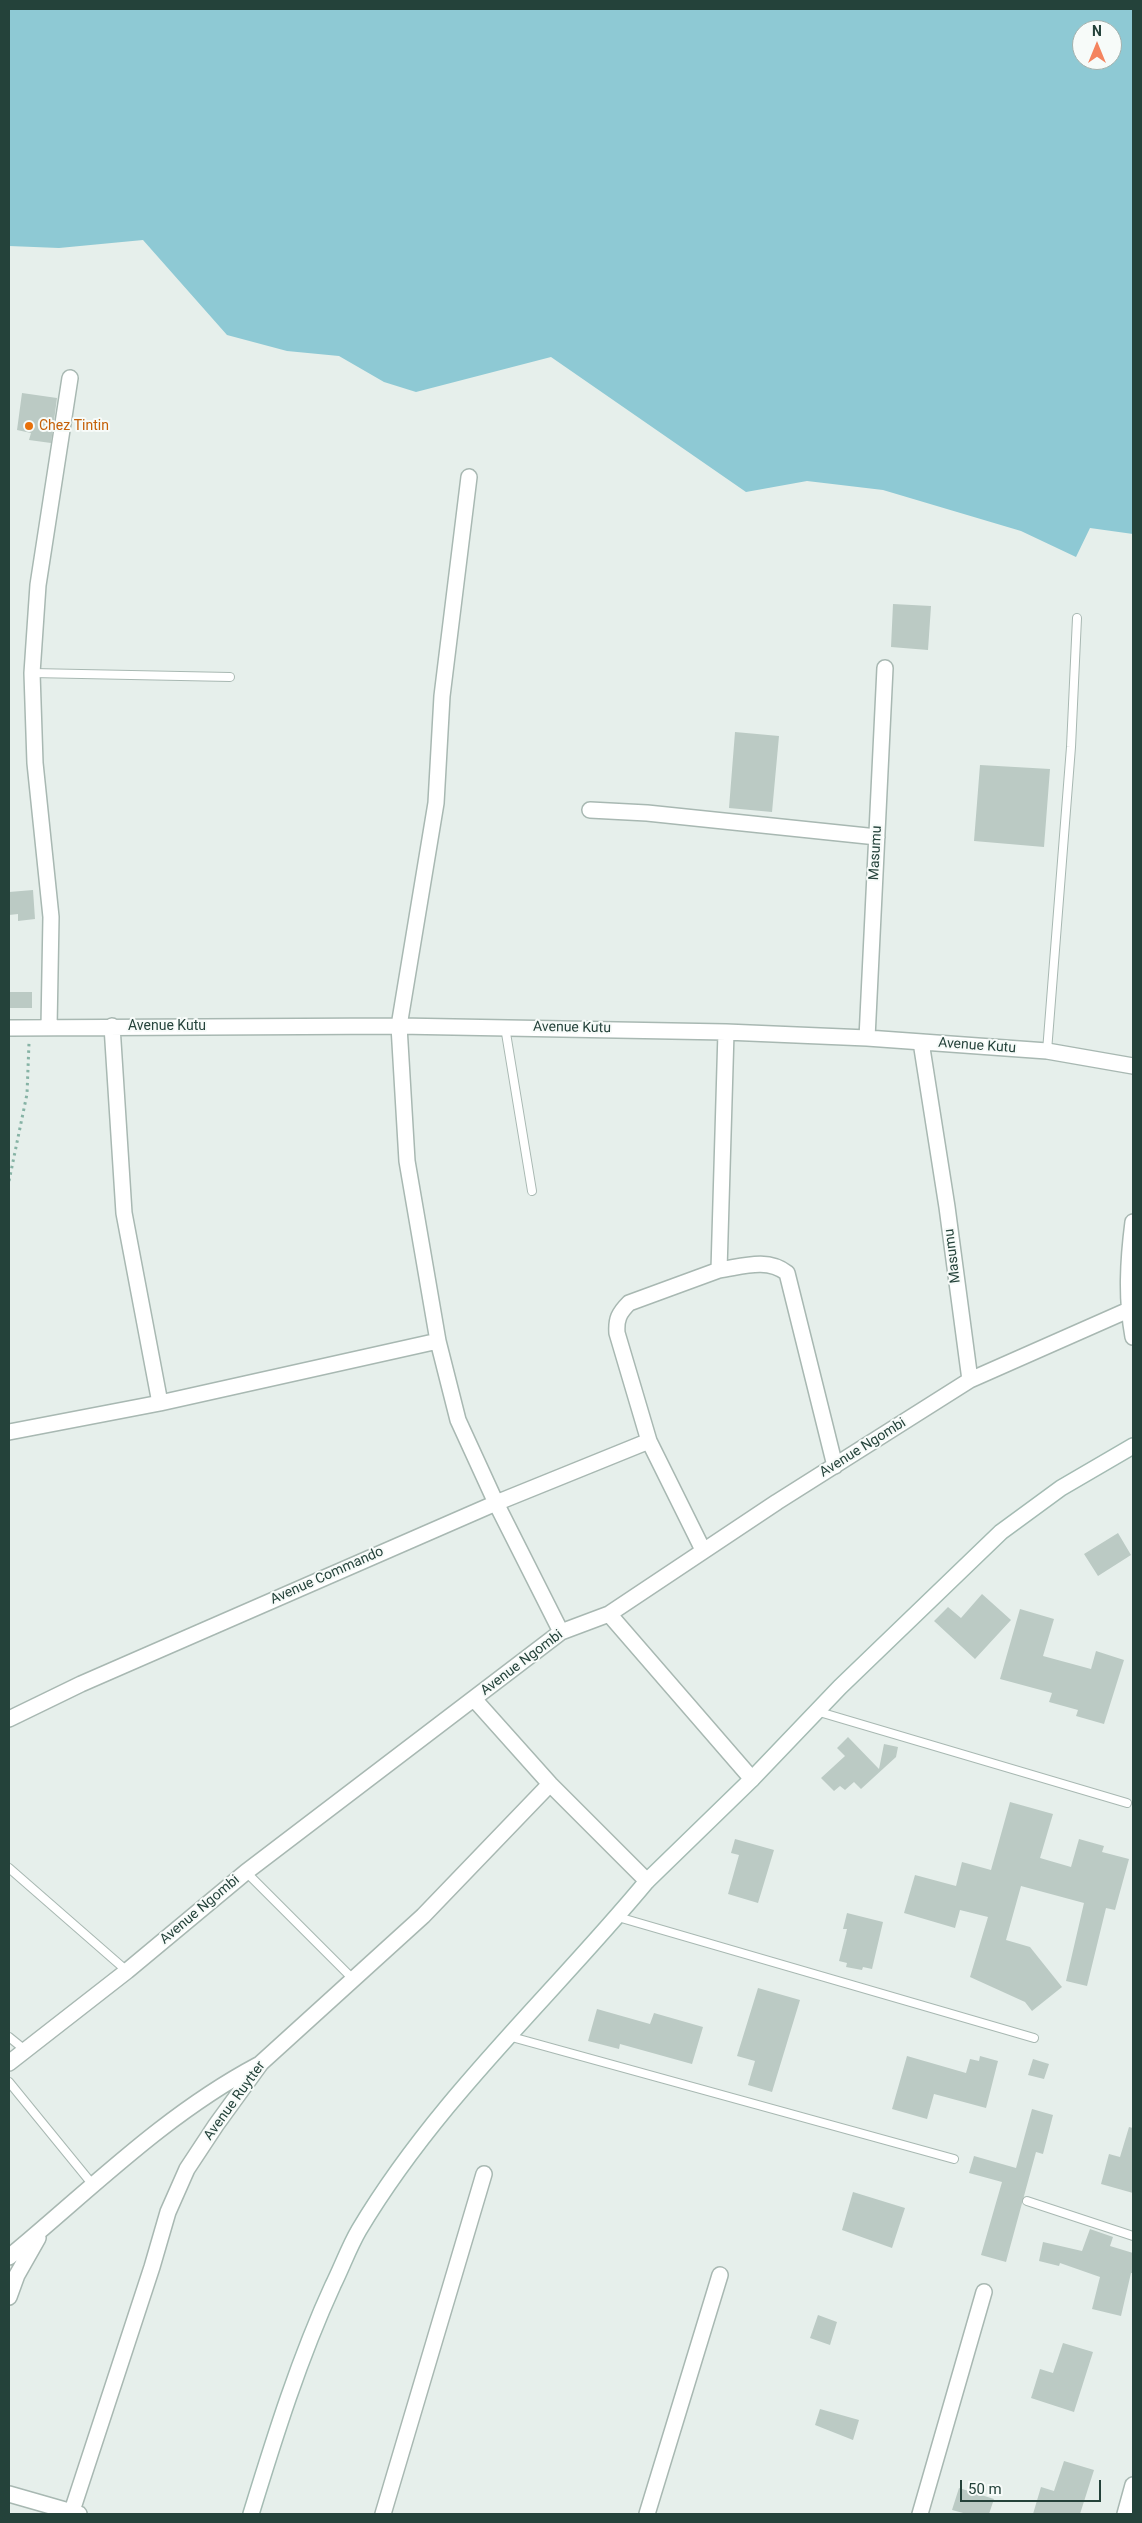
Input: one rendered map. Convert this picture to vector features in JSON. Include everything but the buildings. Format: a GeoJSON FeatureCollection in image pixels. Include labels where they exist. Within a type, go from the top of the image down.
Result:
{"type":"FeatureCollection","features":[{"type":"Feature","properties":{"kind":"street"},"geometry":{"type":"LineString","coordinates":[[50,1027],[51,917],[35,763],[32,673],[38,585],[70,378]]}},
{"type":"Feature","properties":{"kind":"street"},"geometry":{"type":"LineString","coordinates":[[469,477],[442,696],[436,803],[399,1026],[407,1161],[438,1341],[458,1420],[496,1503],[561,1632]]}},
{"type":"Feature","properties":{"kind":"street","name":"Masumu"},"geometry":{"type":"LineString","coordinates":[[867,1038],[885,668]]}},
{"type":"Feature","properties":{"kind":"street"},"geometry":{"type":"LineString","coordinates":[[590,810],[657,814],[877,837]]}},
{"type":"Feature","properties":{"kind":"street"},"geometry":{"type":"LineString","coordinates":[[112,1026],[124,1213],[160,1403]]}},
{"type":"Feature","properties":{"kind":"street","name":"Avenue Kutu"},"geometry":{"type":"LineString","coordinates":[[9,1028],[399,1026],[726,1032],[867,1038],[1047,1051],[1133,1066]]}},
{"type":"Feature","properties":{"kind":"street"},"geometry":{"type":"LineString","coordinates":[[718,1270],[726,1032]]}},
{"type":"Feature","properties":{"kind":"street","name":"Masumu"},"geometry":{"type":"LineString","coordinates":[[921,1042],[947,1207],[970,1380]]}},
{"type":"Feature","properties":{"kind":"street"},"geometry":{"type":"LineString","coordinates":[[1133,1222],[1128,1260],[1133,1337]]}},
{"type":"Feature","properties":{"kind":"street"},"geometry":{"type":"LineString","coordinates":[[704,1550],[649,1441],[617,1333],[616,1321],[619,1312],[628,1303],[718,1270],[762,1264],[778,1266],[787,1273],[835,1466]]}},
{"type":"Feature","properties":{"kind":"street","name":"Avenue Ngombi"},"geometry":{"type":"LineString","coordinates":[[9,2063],[127,1971],[246,1872],[561,1632],[609,1614],[704,1550],[970,1380],[1131,1308]]}},
{"type":"Feature","properties":{"kind":"street"},"geometry":{"type":"LineString","coordinates":[[9,1432],[160,1403],[438,1341]]}},
{"type":"Feature","properties":{"kind":"street","name":"Avenue Commando"},"geometry":{"type":"LineString","coordinates":[[9,1720],[82,1684],[496,1503],[649,1441]]}},
{"type":"Feature","properties":{"kind":"street"},"geometry":{"type":"LineString","coordinates":[[250,2514],[285,2404],[326,2302],[358,2231],[402,2163],[474,2074],[618,1917],[647,1881],[752,1778],[816,1711],[1002,1532],[1061,1488],[1133,1446]]}},
{"type":"Feature","properties":{"kind":"street"},"geometry":{"type":"LineString","coordinates":[[609,1614],[752,1778]]}},
{"type":"Feature","properties":{"kind":"street"},"geometry":{"type":"LineString","coordinates":[[474,1699],[550,1784],[647,1881]]}},
{"type":"Feature","properties":{"kind":"street","name":"Avenue Ruytter"},"geometry":{"type":"LineString","coordinates":[[74,2513],[168,2212],[187,2169],[261,2063],[423,1916],[550,1784]]}},
{"type":"Feature","properties":{"kind":"street"},"geometry":{"type":"LineString","coordinates":[[9,2257],[154,2133],[205,2095],[261,2063]]}},
{"type":"Feature","properties":{"kind":"street"},"geometry":{"type":"LineString","coordinates":[[383,2514],[484,2174]]}},
{"type":"Feature","properties":{"kind":"street"},"geometry":{"type":"LineString","coordinates":[[9,2297],[17,2275],[42,2230]]}},
{"type":"Feature","properties":{"kind":"street"},"geometry":{"type":"LineString","coordinates":[[647,2514],[720,2275]]}},
{"type":"Feature","properties":{"kind":"street"},"geometry":{"type":"LineString","coordinates":[[920,2514],[984,2292]]}},
{"type":"Feature","properties":{"kind":"street"},"geometry":{"type":"LineString","coordinates":[[1125,2514],[1133,2485]]}},
{"type":"Feature","properties":{"kind":"street"},"geometry":{"type":"LineString","coordinates":[[9,2494],[74,2513]]}},
{"type":"Feature","properties":{"kind":"lane"},"geometry":{"type":"LineString","coordinates":[[1047,1051],[1070,757],[1077,618]]}},
{"type":"Feature","properties":{"kind":"lane"},"geometry":{"type":"LineString","coordinates":[[32,673],[230,677]]}},
{"type":"Feature","properties":{"kind":"lane"},"geometry":{"type":"LineString","coordinates":[[505,1027],[532,1191]]}},
{"type":"Feature","properties":{"kind":"lane"},"geometry":{"type":"LineString","coordinates":[[816,1711],[1127,1803]]}},
{"type":"Feature","properties":{"kind":"lane"},"geometry":{"type":"LineString","coordinates":[[9,1868],[127,1971]]}},
{"type":"Feature","properties":{"kind":"lane"},"geometry":{"type":"LineString","coordinates":[[246,1872],[353,1978]]}},
{"type":"Feature","properties":{"kind":"lane"},"geometry":{"type":"LineString","coordinates":[[618,1917],[1034,2038]]}},
{"type":"Feature","properties":{"kind":"lane"},"geometry":{"type":"LineString","coordinates":[[508,2036],[954,2158]]}},
{"type":"Feature","properties":{"kind":"lane"},"geometry":{"type":"LineString","coordinates":[[9,2037],[25,2050]]}},
{"type":"Feature","properties":{"kind":"lane"},"geometry":{"type":"LineString","coordinates":[[9,2082],[93,2185]]}},
{"type":"Feature","properties":{"kind":"lane"},"geometry":{"type":"LineString","coordinates":[[1027,2201],[1133,2236]]}},
{"type":"Feature","properties":{"kind":"path"},"geometry":{"type":"LineString","coordinates":[[9,1180],[26,1094],[30,1028]]}},
{"type":"Feature","properties":{"kind":"water"},"geometry":{"type":"Polygon","coordinates":[[[9,9],[1133,9],[1133,534],[1090,528],[1076,557],[1021,531],[883,490],[807,481],[746,492],[551,357],[416,392],[384,382],[339,356],[287,351],[227,335],[143,240],[59,248],[9,246],[9,9]]]}},
{"type":"Feature","properties":{"kind":"place","name":"Chez Tintin"},"geometry":{"type":"Point","coordinates":[29,426]}}]}
